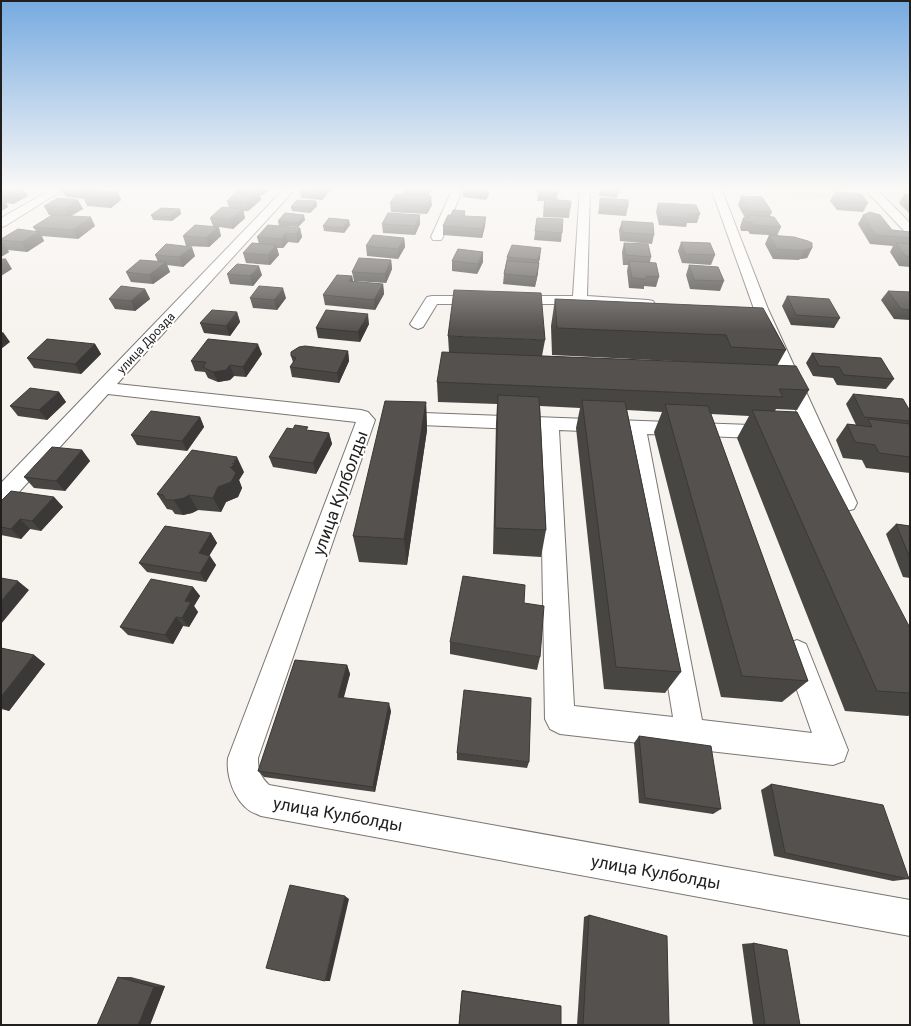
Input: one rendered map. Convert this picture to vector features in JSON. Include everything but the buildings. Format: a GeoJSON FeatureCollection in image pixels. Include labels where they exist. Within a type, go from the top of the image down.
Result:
{"type":"FeatureCollection","features":[{"type":"Feature","properties":{"kind":"street","name":"улица Дрозда"},"geometry":{"type":"LineString","coordinates":[[1,497],[246,236]]}},
{"type":"Feature","properties":{"kind":"street"},"geometry":{"type":"LineString","coordinates":[[580,300],[583,236]]}},
{"type":"Feature","properties":{"kind":"street"},"geometry":{"type":"LineString","coordinates":[[731,236],[753,309],[816,434],[846,503]]}},
{"type":"Feature","properties":{"kind":"street"},"geometry":{"type":"LineString","coordinates":[[418,324],[432,300],[580,300],[659,304]]}},
{"type":"Feature","properties":{"kind":"street","name":"улица Кулболды"},"geometry":{"type":"LineString","coordinates":[[104,388],[361,416],[366,420],[243,758],[242,771],[249,788],[261,800],[910,918]]}},
{"type":"Feature","properties":{"kind":"street"},"geometry":{"type":"LineString","coordinates":[[361,416],[636,427],[719,441],[816,434]]}},
{"type":"Feature","properties":{"kind":"street"},"geometry":{"type":"LineString","coordinates":[[549,424],[560,719],[832,750],[789,631]]}},
{"type":"Feature","properties":{"kind":"street"},"geometry":{"type":"LineString","coordinates":[[636,427],[690,733]]}}]}
